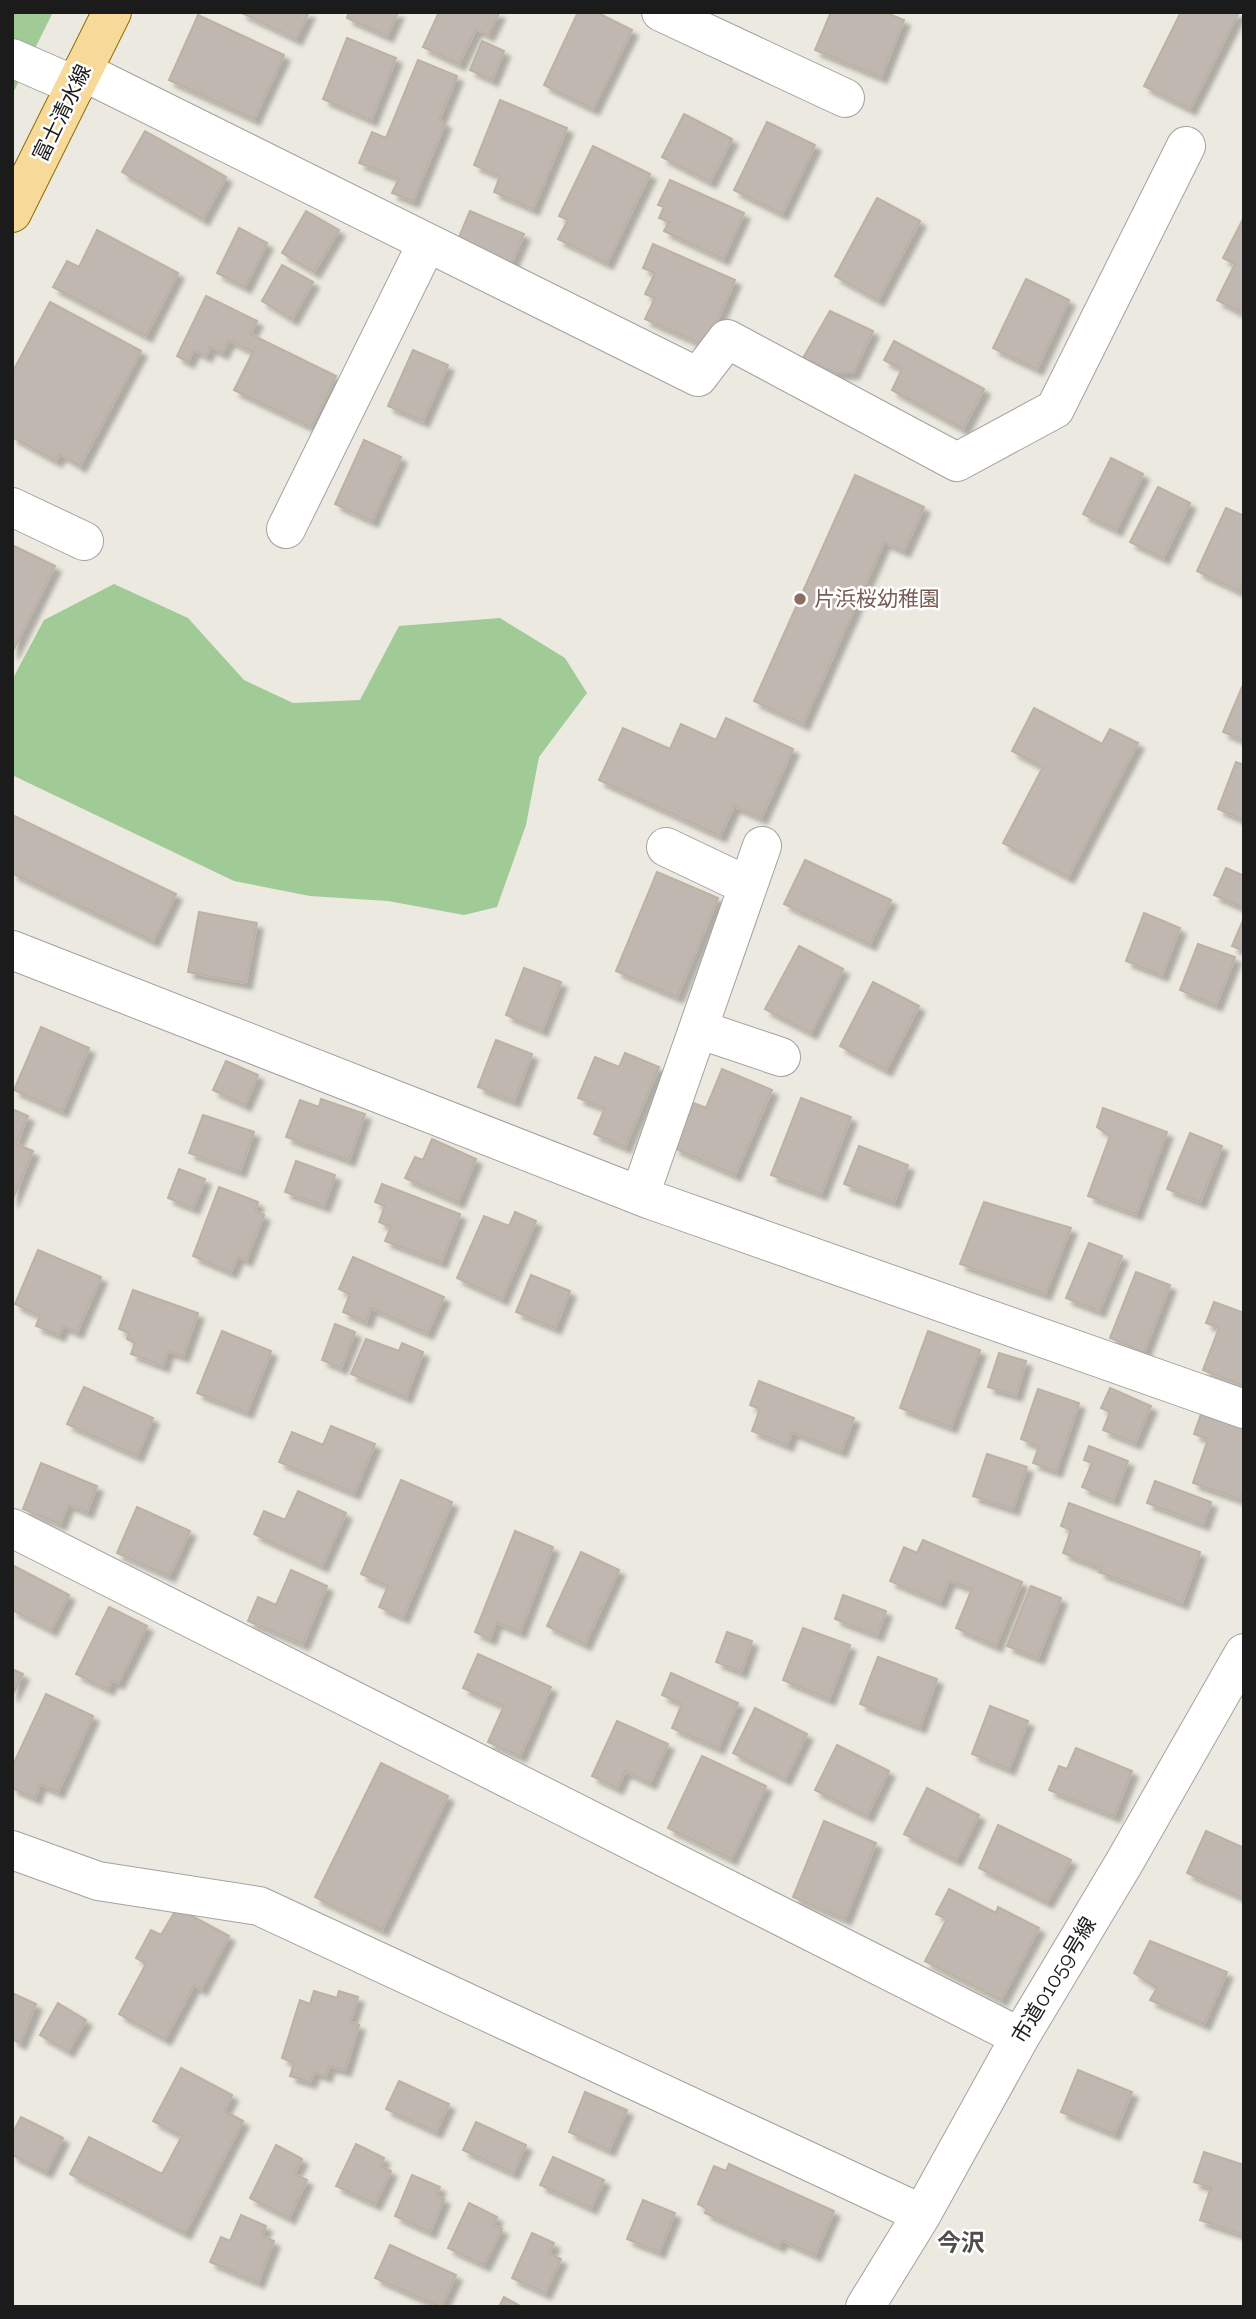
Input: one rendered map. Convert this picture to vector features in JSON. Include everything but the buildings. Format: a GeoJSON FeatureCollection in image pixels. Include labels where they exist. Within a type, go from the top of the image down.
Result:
{"type":"FeatureCollection","features":[{"type":"Feature","properties":{"kind":"main road","name":"富士清水線"},"geometry":{"type":"LineString","coordinates":[[12,213],[112,12]]}},
{"type":"Feature","properties":{"kind":"street"},"geometry":{"type":"LineString","coordinates":[[661,12],[845,98]]}},
{"type":"Feature","properties":{"kind":"street"},"geometry":{"type":"LineString","coordinates":[[12,58],[79,78],[428,243],[698,377],[727,339],[957,461],[1055,409],[1186,146]]}},
{"type":"Feature","properties":{"kind":"street"},"geometry":{"type":"LineString","coordinates":[[286,529],[428,243]]}},
{"type":"Feature","properties":{"kind":"street"},"geometry":{"type":"LineString","coordinates":[[12,507],[84,541]]}},
{"type":"Feature","properties":{"kind":"street"},"geometry":{"type":"LineString","coordinates":[[640,1195],[762,846]]}},
{"type":"Feature","properties":{"kind":"street"},"geometry":{"type":"LineString","coordinates":[[666,847],[748,886]]}},
{"type":"Feature","properties":{"kind":"street"},"geometry":{"type":"LineString","coordinates":[[12,950],[640,1195],[1244,1409]]}},
{"type":"Feature","properties":{"kind":"street"},"geometry":{"type":"LineString","coordinates":[[698,1028],[781,1057]]}},
{"type":"Feature","properties":{"kind":"street"},"geometry":{"type":"LineString","coordinates":[[12,1528],[1020,2037]]}},
{"type":"Feature","properties":{"kind":"street","name":"市道01059号線"},"geometry":{"type":"LineString","coordinates":[[865,2307],[922,2214],[1020,2037],[1124,1863],[1244,1653]]}},
{"type":"Feature","properties":{"kind":"street"},"geometry":{"type":"LineString","coordinates":[[12,1850],[98,1881],[259,1906],[922,2214]]}},
{"type":"Feature","properties":{"kind":"green space"},"geometry":{"type":"Polygon","coordinates":[[[12,12],[53,12],[12,95],[12,12]]]}},
{"type":"Feature","properties":{"kind":"green space"},"geometry":{"type":"Polygon","coordinates":[[[114,584],[188,618],[244,680],[293,703],[360,700],[399,626],[500,618],[565,658],[587,693],[539,757],[526,825],[497,907],[464,915],[388,901],[310,896],[234,881],[12,775],[12,680],[44,620],[114,584]]]}},
{"type":"Feature","properties":{"kind":"place","name":"片浜桜幼稚園"},"geometry":{"type":"Point","coordinates":[800,599]}},
{"type":"Feature","properties":{"kind":"district","name":"今沢"},"geometry":{"type":"Point","coordinates":[961,2243]}}]}
